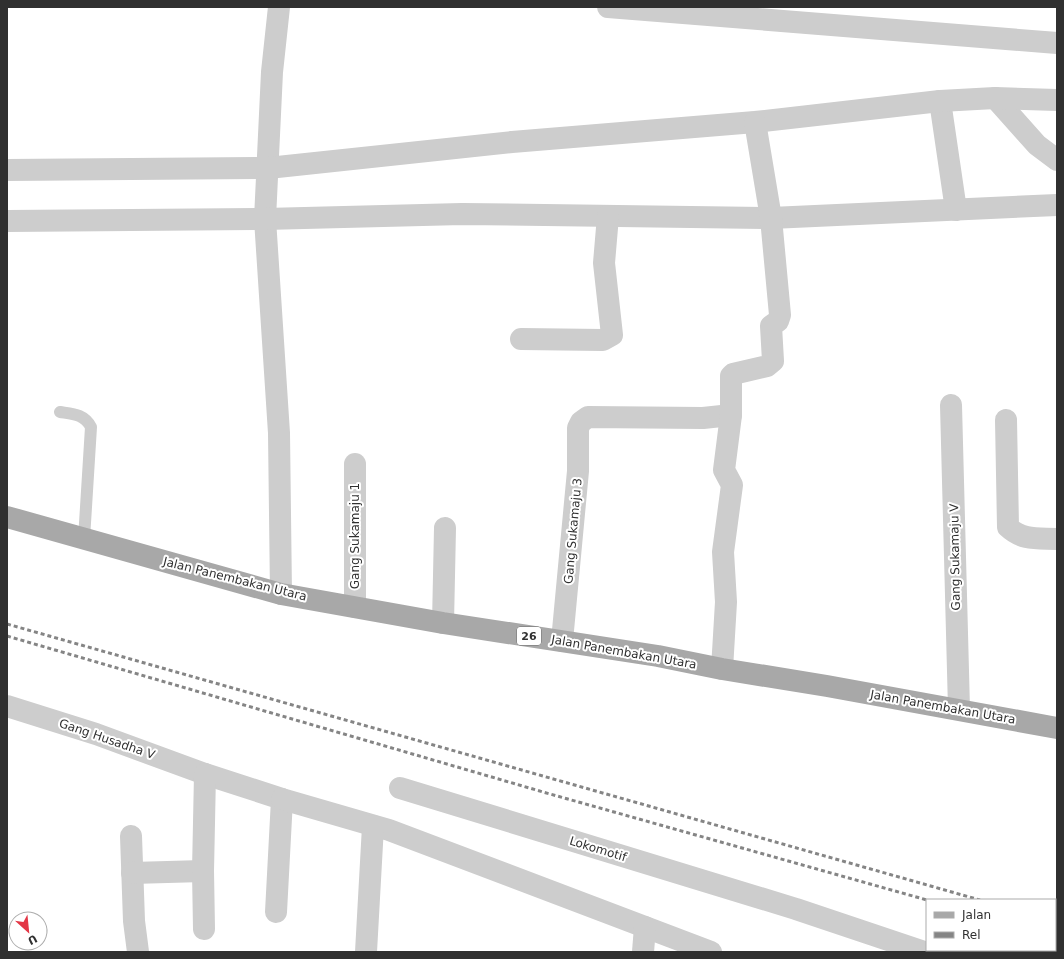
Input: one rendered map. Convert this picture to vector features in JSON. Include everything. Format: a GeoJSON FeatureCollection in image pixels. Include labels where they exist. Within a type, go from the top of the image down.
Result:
{"type":"FeatureCollection","features":[{"type":"Feature","properties":{"kind":"main road","name":"Jalan Panembakan Utara"},"geometry":{"type":"LineString","coordinates":[[7,517],[281,594],[443,623],[658,656],[722,669],[959,709],[1057,728]]}},
{"type":"Feature","properties":{"kind":"street"},"geometry":{"type":"LineString","coordinates":[[279,7],[272,72],[265,219],[279,433],[281,594]]}},
{"type":"Feature","properties":{"kind":"street"},"geometry":{"type":"LineString","coordinates":[[608,7],[1057,43]]}},
{"type":"Feature","properties":{"kind":"street"},"geometry":{"type":"LineString","coordinates":[[7,170],[268,168],[512,142],[756,122],[940,101],[995,98],[1057,100]]}},
{"type":"Feature","properties":{"kind":"street"},"geometry":{"type":"LineString","coordinates":[[995,98],[1037,145],[1057,160]]}},
{"type":"Feature","properties":{"kind":"street"},"geometry":{"type":"LineString","coordinates":[[940,101],[956,210]]}},
{"type":"Feature","properties":{"kind":"street"},"geometry":{"type":"LineString","coordinates":[[722,669],[726,602],[723,552],[732,485],[724,470],[731,415],[732,375],[767,366],[773,361],[774,357],[771,326],[778,321],[780,315],[771,218],[756,122]]}},
{"type":"Feature","properties":{"kind":"street"},"geometry":{"type":"LineString","coordinates":[[7,222],[265,219],[462,214],[771,218],[1057,205]]}},
{"type":"Feature","properties":{"kind":"street"},"geometry":{"type":"LineString","coordinates":[[521,339],[603,340],[612,335],[604,263],[608,216]]}},
{"type":"Feature","properties":{"kind":"street","name":"Gang Sukamaju V"},"geometry":{"type":"LineString","coordinates":[[951,405],[959,709]]}},
{"type":"Feature","properties":{"kind":"street","name":"Gang Sukamaju 3"},"geometry":{"type":"LineString","coordinates":[[562,641],[578,471],[578,428],[580,422],[588,417],[703,418],[731,415]]}},
{"type":"Feature","properties":{"kind":"street"},"geometry":{"type":"LineString","coordinates":[[1006,420],[1008,527],[1022,538],[1057,539]]}},
{"type":"Feature","properties":{"kind":"street","name":"Gang Sukamaju 1"},"geometry":{"type":"LineString","coordinates":[[354,464],[355,607]]}},
{"type":"Feature","properties":{"kind":"street"},"geometry":{"type":"LineString","coordinates":[[443,623],[445,528]]}},
{"type":"Feature","properties":{"kind":"street","name":"Gang Husadha V"},"geometry":{"type":"LineString","coordinates":[[7,706],[96,734],[205,774],[282,799],[381,828],[712,952]]}},
{"type":"Feature","properties":{"kind":"street"},"geometry":{"type":"LineString","coordinates":[[204,929],[203,871],[205,774]]}},
{"type":"Feature","properties":{"kind":"street","name":"Lokomotif"},"geometry":{"type":"LineString","coordinates":[[400,788],[796,909],[924,952]]}},
{"type":"Feature","properties":{"kind":"street"},"geometry":{"type":"LineString","coordinates":[[276,912],[282,799]]}},
{"type":"Feature","properties":{"kind":"street"},"geometry":{"type":"LineString","coordinates":[[366,952],[381,828]]}},
{"type":"Feature","properties":{"kind":"street"},"geometry":{"type":"LineString","coordinates":[[131,836],[134,920],[138,952]]}},
{"type":"Feature","properties":{"kind":"street"},"geometry":{"type":"LineString","coordinates":[[132,873],[203,871]]}},
{"type":"Feature","properties":{"kind":"street"},"geometry":{"type":"LineString","coordinates":[[644,952],[645,927]]}},
{"type":"Feature","properties":{"kind":"lane"},"geometry":{"type":"LineString","coordinates":[[60,412],[80,416],[87,420],[91,427],[84,539]]}},
{"type":"Feature","properties":{"kind":"railway"},"geometry":{"type":"LineString","coordinates":[[7,624],[976,899]]}},
{"type":"Feature","properties":{"kind":"railway"},"geometry":{"type":"LineString","coordinates":[[7,636],[550,794],[926,900]]}}]}
